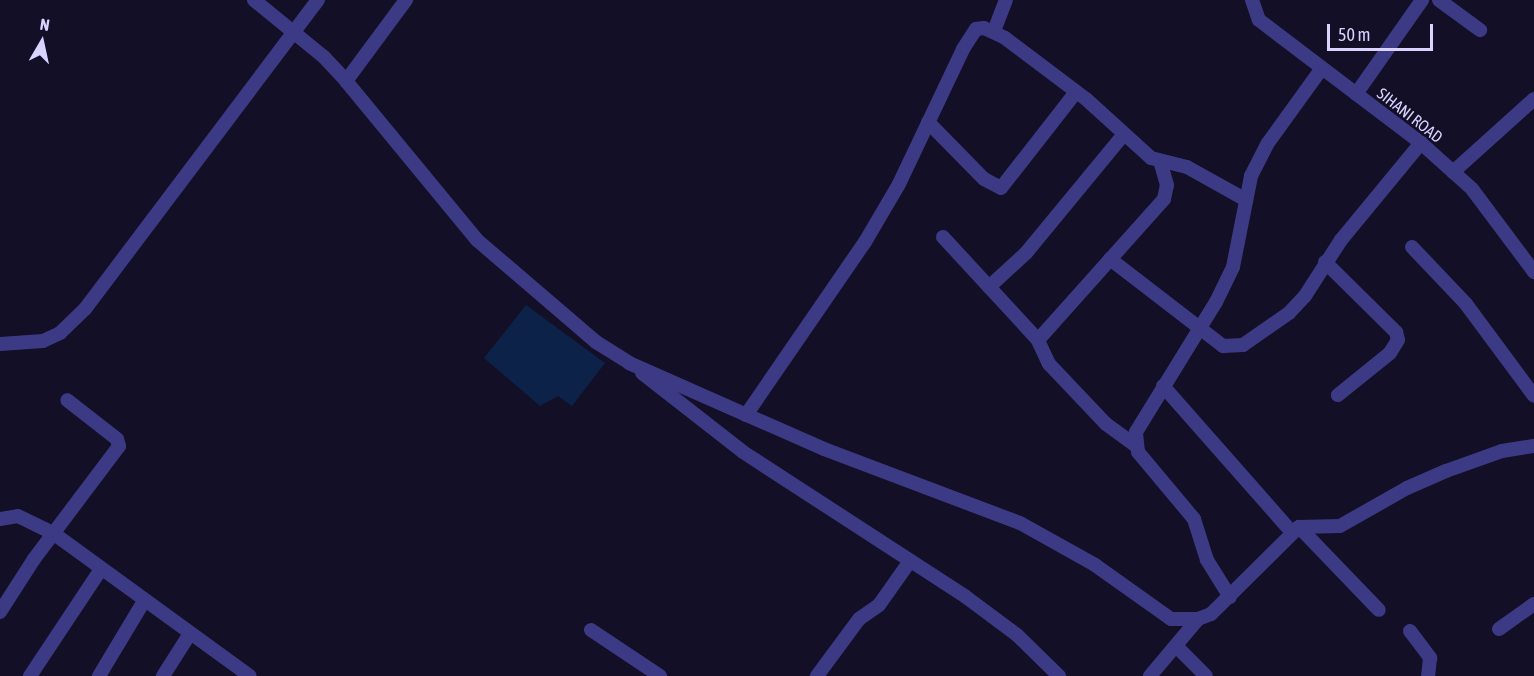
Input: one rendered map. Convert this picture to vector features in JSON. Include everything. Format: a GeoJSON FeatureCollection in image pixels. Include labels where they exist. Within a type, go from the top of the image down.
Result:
{"type":"FeatureCollection","features":[{"type":"Feature","properties":{"kind":"street"},"geometry":{"type":"LineString","coordinates":[[254,0],[297,33],[346,81],[477,240],[571,323],[629,363],[743,452],[910,561],[1017,635],[1059,676]]}},
{"type":"Feature","properties":{"kind":"street"},"geometry":{"type":"LineString","coordinates":[[0,344],[43,340],[60,333],[79,315],[297,33],[318,0]]}},
{"type":"Feature","properties":{"kind":"street"},"geometry":{"type":"LineString","coordinates":[[346,81],[406,0]]}},
{"type":"Feature","properties":{"kind":"street"},"geometry":{"type":"LineString","coordinates":[[994,31],[1006,0]]}},
{"type":"Feature","properties":{"kind":"street","name":"SIHANI ROAD"},"geometry":{"type":"LineString","coordinates":[[1252,0],[1259,20],[1421,142],[1453,172],[1493,213],[1534,273]]}},
{"type":"Feature","properties":{"kind":"street"},"geometry":{"type":"LineString","coordinates":[[1356,94],[1422,0]]}},
{"type":"Feature","properties":{"kind":"street"},"geometry":{"type":"LineString","coordinates":[[1439,0],[1480,30]]}},
{"type":"Feature","properties":{"kind":"street"},"geometry":{"type":"LineString","coordinates":[[746,415],[865,242],[899,184],[970,36],[976,29],[994,31],[1076,92],[1151,158],[1187,168],[1246,200]]}},
{"type":"Feature","properties":{"kind":"street"},"geometry":{"type":"LineString","coordinates":[[1135,445],[1138,426],[1199,330],[1233,267],[1251,176],[1268,143],[1322,68]]}},
{"type":"Feature","properties":{"kind":"street"},"geometry":{"type":"LineString","coordinates":[[928,122],[984,179],[1001,188],[1076,92]]}},
{"type":"Feature","properties":{"kind":"street"},"geometry":{"type":"LineString","coordinates":[[1453,172],[1534,99]]}},
{"type":"Feature","properties":{"kind":"street"},"geometry":{"type":"LineString","coordinates":[[989,287],[1026,253],[1124,134]]}},
{"type":"Feature","properties":{"kind":"street"},"geometry":{"type":"LineString","coordinates":[[1110,260],[1199,330],[1223,346],[1242,345],[1289,313],[1305,296],[1325,262],[1421,142]]}},
{"type":"Feature","properties":{"kind":"street"},"geometry":{"type":"LineString","coordinates":[[1038,340],[1164,200],[1167,185],[1160,161]]}},
{"type":"Feature","properties":{"kind":"street"},"geometry":{"type":"LineString","coordinates":[[943,237],[1038,340],[1049,364],[1106,424],[1135,445],[1184,502],[1210,566],[1230,597]]}},
{"type":"Feature","properties":{"kind":"street"},"geometry":{"type":"LineString","coordinates":[[1412,247],[1472,312],[1534,396]]}},
{"type":"Feature","properties":{"kind":"street"},"geometry":{"type":"LineString","coordinates":[[1325,262],[1396,332],[1398,340],[1390,353],[1338,395]]}},
{"type":"Feature","properties":{"kind":"street"},"geometry":{"type":"LineString","coordinates":[[629,363],[746,415],[1020,523],[1095,565],[1171,619],[1198,619]]}},
{"type":"Feature","properties":{"kind":"street"},"geometry":{"type":"LineString","coordinates":[[1163,386],[1295,529],[1379,610]]}},
{"type":"Feature","properties":{"kind":"street"},"geometry":{"type":"LineString","coordinates":[[0,612],[53,533],[119,446],[117,439],[67,400]]}},
{"type":"Feature","properties":{"kind":"street"},"geometry":{"type":"LineString","coordinates":[[1150,676],[1198,619],[1230,597],[1295,529],[1340,526],[1407,488],[1446,471],[1502,451],[1534,446]]}},
{"type":"Feature","properties":{"kind":"street"},"geometry":{"type":"LineString","coordinates":[[0,519],[18,516],[53,533],[241,674]]}},
{"type":"Feature","properties":{"kind":"street"},"geometry":{"type":"LineString","coordinates":[[818,676],[859,619],[879,605],[910,561]]}},
{"type":"Feature","properties":{"kind":"street"},"geometry":{"type":"LineString","coordinates":[[30,676],[101,569]]}},
{"type":"Feature","properties":{"kind":"street"},"geometry":{"type":"LineString","coordinates":[[99,676],[144,601]]}},
{"type":"Feature","properties":{"kind":"street"},"geometry":{"type":"LineString","coordinates":[[1499,629],[1534,604]]}},
{"type":"Feature","properties":{"kind":"street"},"geometry":{"type":"LineString","coordinates":[[591,630],[660,676]]}},
{"type":"Feature","properties":{"kind":"street"},"geometry":{"type":"LineString","coordinates":[[1410,631],[1430,658],[1428,676]]}},
{"type":"Feature","properties":{"kind":"street"},"geometry":{"type":"LineString","coordinates":[[163,676],[189,635]]}},
{"type":"Feature","properties":{"kind":"street"},"geometry":{"type":"LineString","coordinates":[[1176,646],[1206,676]]}},
{"type":"Feature","properties":{"kind":"water"},"geometry":{"type":"Polygon","coordinates":[[[526,305],[605,363],[572,406],[558,396],[540,406],[484,358],[526,305]]]}}]}
